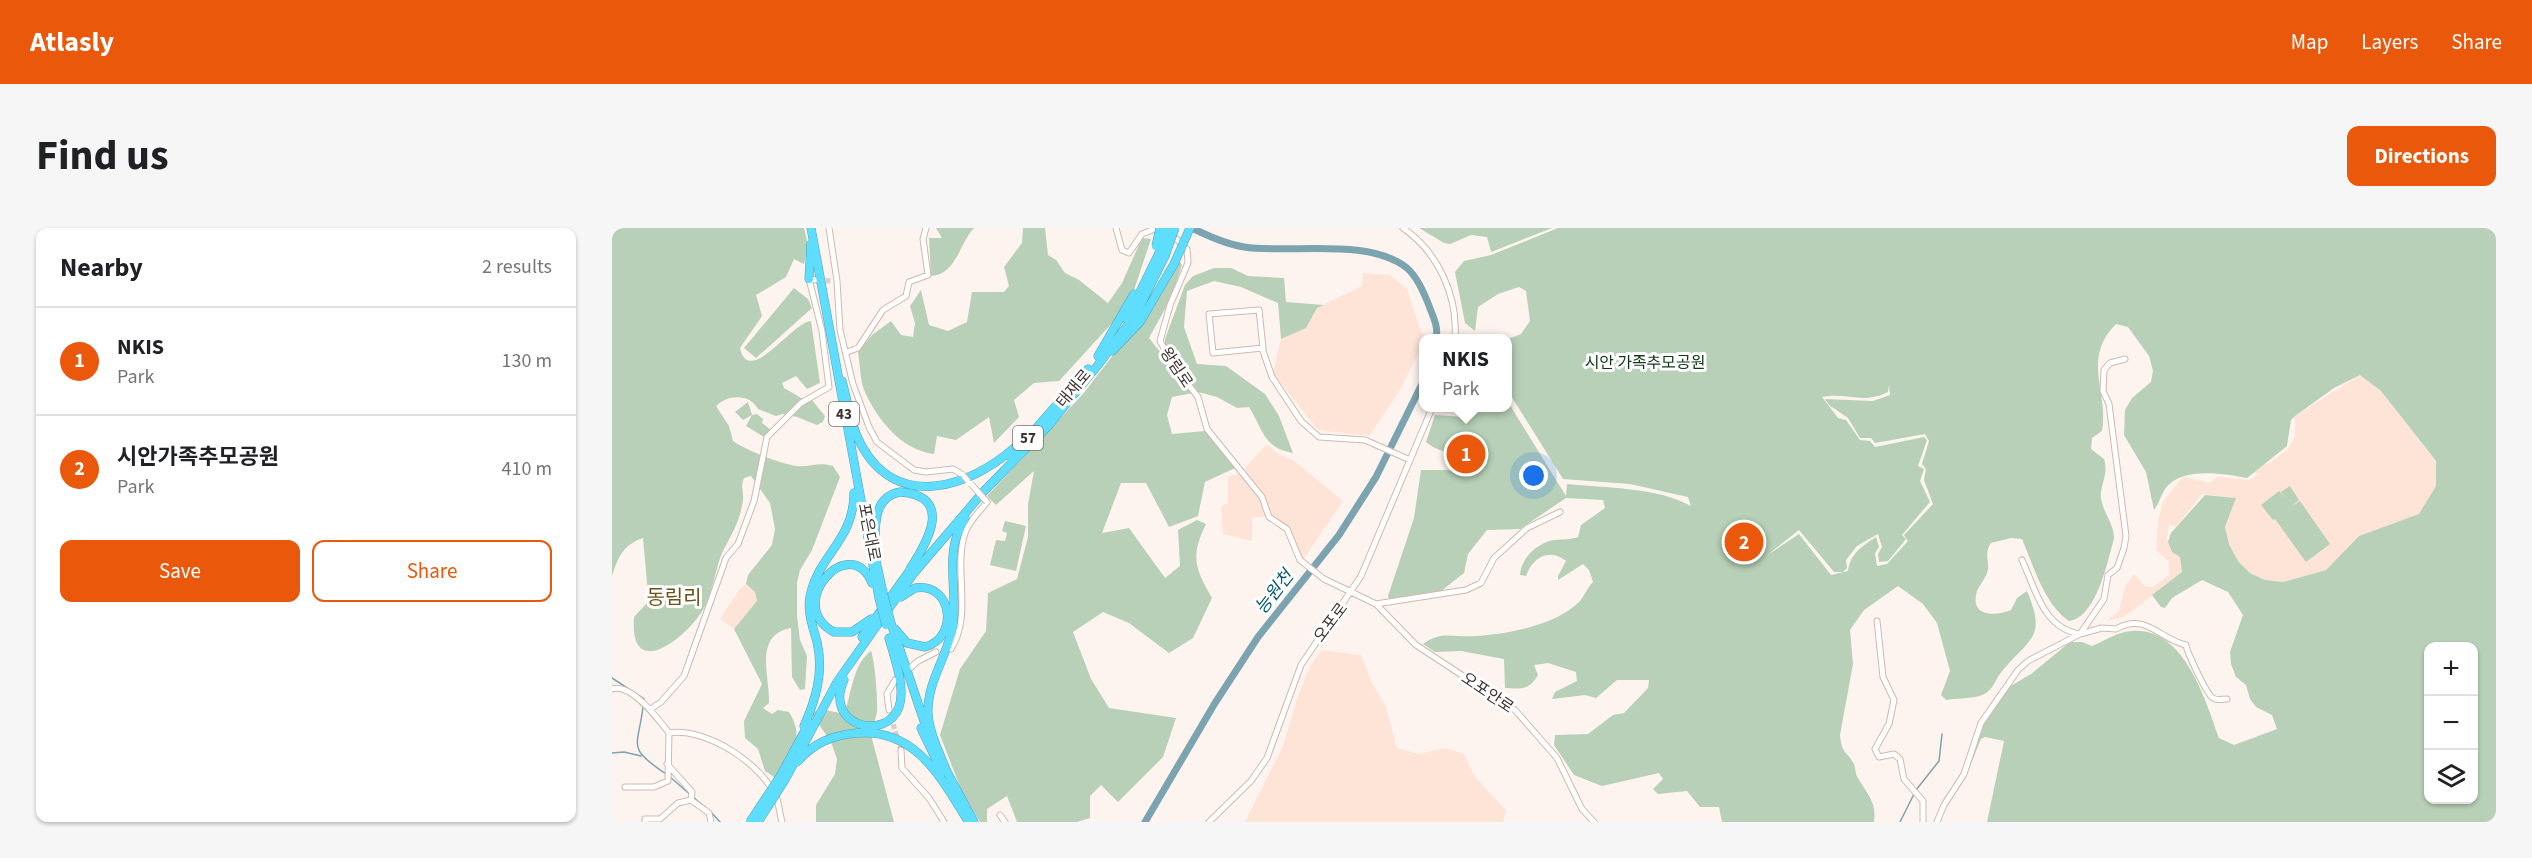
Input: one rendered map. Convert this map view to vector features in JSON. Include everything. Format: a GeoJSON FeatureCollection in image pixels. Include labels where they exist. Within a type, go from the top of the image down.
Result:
{"type":"FeatureCollection","features":[{"type":"Feature","properties":{"kind":"highway"},"geometry":{"type":"LineString","coordinates":[[811,228],[813,280]]}},
{"type":"Feature","properties":{"kind":"highway","name":"포은대로"},"geometry":{"type":"LineString","coordinates":[[811,228],[847,434],[881,596]]}},
{"type":"Feature","properties":{"kind":"highway","name":"포은대로"},"geometry":{"type":"LineString","coordinates":[[816,228],[880,578],[881,596]]}},
{"type":"Feature","properties":{"kind":"highway"},"geometry":{"type":"LineString","coordinates":[[1095,364],[1160,252],[1160,228]]}},
{"type":"Feature","properties":{"kind":"highway","name":"태재로"},"geometry":{"type":"LineString","coordinates":[[880,611],[905,577],[971,499],[1045,421],[1136,314],[1167,228]]}},
{"type":"Feature","properties":{"kind":"highway","name":"57"},"geometry":{"type":"LineString","coordinates":[[1160,252],[1175,228]]}},
{"type":"Feature","properties":{"kind":"highway"},"geometry":{"type":"LineString","coordinates":[[1095,364],[1140,322],[1174,264],[1190,228]]}},
{"type":"Feature","properties":{"kind":"highway","name":"태재로"},"geometry":{"type":"LineString","coordinates":[[984,491],[1049,425],[1095,364]]}},
{"type":"Feature","properties":{"kind":"highway"},"geometry":{"type":"LineString","coordinates":[[842,378],[856,434],[868,456],[887,474],[909,485],[938,485],[968,478],[998,461],[1045,421]]}},
{"type":"Feature","properties":{"kind":"highway"},"geometry":{"type":"LineString","coordinates":[[791,755],[815,700],[819,684],[819,649],[809,607],[812,589],[847,530],[853,511],[854,492],[847,434]]}},
{"type":"Feature","properties":{"kind":"highway"},"geometry":{"type":"LineString","coordinates":[[948,774],[929,724],[930,694],[953,623],[953,547],[963,521],[984,491]]}},
{"type":"Feature","properties":{"kind":"highway","name":"57"},"geometry":{"type":"LineString","coordinates":[[758,822],[837,682],[945,534],[984,491]]}},
{"type":"Feature","properties":{"kind":"highway"},"geometry":{"type":"LineString","coordinates":[[880,578],[875,542],[877,512],[888,496],[900,492],[921,498],[929,507],[933,520],[929,539],[905,577]]}},
{"type":"Feature","properties":{"kind":"highway"},"geometry":{"type":"LineString","coordinates":[[880,611],[859,629],[840,633],[825,626],[816,607],[817,593],[823,580],[833,570],[845,565],[863,569],[881,596]]}},
{"type":"Feature","properties":{"kind":"highway"},"geometry":{"type":"LineString","coordinates":[[888,623],[907,643],[925,647],[942,637],[948,614],[939,594],[921,587],[910,590],[889,609]]}},
{"type":"Feature","properties":{"kind":"highway","name":"43"},"geometry":{"type":"LineString","coordinates":[[881,596],[888,623],[929,736],[970,822]]}},
{"type":"Feature","properties":{"kind":"highway","name":"57"},"geometry":{"type":"LineString","coordinates":[[750,822],[783,776],[791,755],[835,678],[880,611]]}},
{"type":"Feature","properties":{"kind":"highway","name":"43"},"geometry":{"type":"LineString","coordinates":[[888,623],[890,638],[926,741],[970,822]]}},
{"type":"Feature","properties":{"kind":"highway"},"geometry":{"type":"LineString","coordinates":[[866,640],[840,687],[839,703],[849,719],[861,725],[873,726],[890,719],[900,702],[890,638]]}},
{"type":"Feature","properties":{"kind":"highway"},"geometry":{"type":"LineString","coordinates":[[783,776],[805,753],[825,739],[852,733],[881,734],[910,745],[928,761],[970,822]]}},
{"type":"Feature","properties":{"kind":"street"},"geometry":{"type":"LineString","coordinates":[[829,228],[840,330],[853,384],[877,442],[914,470],[926,472],[953,469],[970,482],[987,502],[965,532],[962,553],[963,605],[951,649]]}},
{"type":"Feature","properties":{"kind":"street"},"geometry":{"type":"LineString","coordinates":[[847,352],[858,348],[883,310],[906,296],[909,282],[928,275],[923,239],[926,228]]}},
{"type":"Feature","properties":{"kind":"street","name":"왕림로"},"geometry":{"type":"LineString","coordinates":[[1116,228],[1122,249],[1129,253],[1142,234],[1155,229],[1170,234],[1187,249],[1188,263],[1170,305],[1160,341],[1175,367],[1198,397],[1207,429],[1262,497],[1269,518],[1287,529],[1300,560],[1324,579],[1352,591]]}},
{"type":"Feature","properties":{"kind":"street"},"geometry":{"type":"LineString","coordinates":[[1403,228],[1429,253],[1443,277],[1454,310],[1455,334]]}},
{"type":"Feature","properties":{"kind":"street"},"geometry":{"type":"LineString","coordinates":[[651,709],[661,702],[684,676],[726,558],[738,544],[754,501],[765,440],[801,403],[830,387],[813,280]]}},
{"type":"Feature","properties":{"kind":"street"},"geometry":{"type":"LineString","coordinates":[[1263,348],[1213,353],[1209,314],[1259,310],[1263,348],[1272,376],[1301,421],[1319,437],[1365,440],[1410,460]]}},
{"type":"Feature","properties":{"kind":"street"},"geometry":{"type":"LineString","coordinates":[[2080,634],[2104,599],[2108,575],[2117,568],[2124,548],[2121,496],[2103,380],[2104,370],[2110,363],[2125,359]]}},
{"type":"Feature","properties":{"kind":"street","name":"오포로"},"geometry":{"type":"LineString","coordinates":[[1209,822],[1251,781],[1262,766],[1277,735],[1301,665],[1352,591],[1366,564],[1430,412]]}},
{"type":"Feature","properties":{"kind":"street"},"geometry":{"type":"LineString","coordinates":[[1376,604],[1455,592],[1481,583],[1494,558],[1527,528],[1560,512]]}},
{"type":"Feature","properties":{"kind":"street"},"geometry":{"type":"LineString","coordinates":[[2022,560],[2047,615],[2061,628],[2080,634]]}},
{"type":"Feature","properties":{"kind":"street","name":"오포안로"},"geometry":{"type":"LineString","coordinates":[[1352,591],[1376,604],[1416,645],[1506,703],[1530,724],[1562,766],[1582,809],[1594,822]]}},
{"type":"Feature","properties":{"kind":"street"},"geometry":{"type":"LineString","coordinates":[[1877,621],[1883,677],[1894,700],[1889,724],[1875,749],[1878,757],[1890,753],[1898,755],[1904,779],[1923,801],[1923,822]]}},
{"type":"Feature","properties":{"kind":"street"},"geometry":{"type":"LineString","coordinates":[[1937,822],[1944,805],[1964,774],[1981,723],[2012,678],[2028,661],[2080,634],[2103,628],[2116,629],[2124,624],[2152,626],[2176,643],[2186,645],[2188,658],[2200,674],[2209,696],[2215,700],[2227,699]]}},
{"type":"Feature","properties":{"kind":"street"},"geometry":{"type":"LineString","coordinates":[[910,668],[918,660],[936,652]]}},
{"type":"Feature","properties":{"kind":"street"},"geometry":{"type":"LineString","coordinates":[[889,710],[887,694],[895,680]]}},
{"type":"Feature","properties":{"kind":"street"},"geometry":{"type":"LineString","coordinates":[[612,689],[625,690],[651,709],[669,733],[668,781],[654,788],[625,787]]}},
{"type":"Feature","properties":{"kind":"street"},"geometry":{"type":"LineString","coordinates":[[669,733],[682,731],[695,733],[745,760],[776,798],[782,822]]}},
{"type":"Feature","properties":{"kind":"street"},"geometry":{"type":"LineString","coordinates":[[901,750],[902,768],[929,798],[944,822]]}},
{"type":"Feature","properties":{"kind":"street"},"geometry":{"type":"LineString","coordinates":[[667,764],[691,797],[709,813],[711,822]]}},
{"type":"Feature","properties":{"kind":"street"},"geometry":{"type":"LineString","coordinates":[[645,822],[645,819],[663,819],[678,803],[691,797]]}},
{"type":"Feature","properties":{"kind":"street"},"geometry":{"type":"LineString","coordinates":[[1000,815],[1005,822]]}},
{"type":"Feature","properties":{"kind":"shaded area"},"geometry":{"type":"Polygon","coordinates":[[[1363,273],[1390,275],[1407,289],[1424,334],[1419,334],[1419,352],[1400,390],[1369,436],[1318,430],[1273,373],[1281,339],[1306,328],[1317,308],[1362,286],[1363,273]]]}},
{"type":"Feature","properties":{"kind":"shaded area"},"geometry":{"type":"Polygon","coordinates":[[[2360,375],[2381,391],[2436,462],[2436,486],[2420,514],[2359,536],[2326,570],[2283,582],[2265,580],[2250,573],[2238,561],[2229,544],[2225,527],[2236,498],[2202,494],[2176,527],[2169,524],[2167,540],[2173,553],[2180,557],[2182,572],[2123,617],[2106,621],[2119,611],[2125,586],[2134,574],[2145,586],[2153,587],[2169,575],[2169,562],[2156,550],[2158,521],[2163,501],[2183,477],[2210,483],[2217,477],[2249,480],[2260,473],[2237,472],[2271,462],[2288,449],[2295,436],[2295,416],[2360,375]]]}},
{"type":"Feature","properties":{"kind":"shaded area"},"geometry":{"type":"Polygon","coordinates":[[[1267,444],[1278,454],[1293,460],[1343,501],[1303,560],[1288,528],[1272,517],[1265,502],[1266,497],[1244,469],[1267,444]]]}},
{"type":"Feature","properties":{"kind":"shaded area"},"geometry":{"type":"Polygon","coordinates":[[[1241,473],[1261,497],[1267,516],[1252,518],[1252,541],[1223,534],[1221,507],[1228,502],[1228,477],[1241,473]]]}},
{"type":"Feature","properties":{"kind":"shaded area"},"geometry":{"type":"Polygon","coordinates":[[[746,584],[755,592],[757,601],[734,629],[720,619],[739,590],[746,584]]]}},
{"type":"Feature","properties":{"kind":"shaded area"},"geometry":{"type":"Polygon","coordinates":[[[1322,650],[1361,655],[1371,681],[1386,707],[1397,748],[1418,754],[1445,748],[1464,754],[1475,777],[1506,810],[1503,822],[1245,822],[1283,746],[1298,696],[1311,664],[1322,650]]]}},
{"type":"Feature","properties":{"kind":"green space"},"geometry":{"type":"Polygon","coordinates":[[[612,228],[804,228],[808,245],[804,264],[794,259],[786,277],[756,295],[762,316],[740,348],[745,358],[752,361],[772,350],[793,331],[811,321],[820,383],[807,389],[796,376],[782,383],[784,388],[803,399],[812,400],[825,416],[823,422],[817,425],[797,417],[783,414],[776,416],[738,397],[726,399],[716,406],[729,426],[733,441],[739,445],[789,464],[833,466],[840,477],[812,550],[800,570],[797,583],[800,640],[807,656],[805,689],[800,690],[792,677],[791,628],[779,632],[772,639],[766,658],[769,703],[763,708],[772,714],[778,710],[789,712],[796,730],[797,739],[793,756],[780,781],[765,771],[758,749],[745,738],[744,721],[762,684],[734,629],[757,601],[755,592],[746,584],[748,575],[772,545],[775,529],[770,503],[751,476],[744,478],[740,513],[722,553],[704,608],[686,631],[674,641],[650,651],[641,648],[635,637],[634,617],[646,604],[648,594],[643,538],[622,552],[612,576],[612,228]]]}},
{"type":"Feature","properties":{"kind":"green space"},"geometry":{"type":"Polygon","coordinates":[[[936,228],[974,228],[952,265],[939,274],[931,276],[929,238],[942,238],[936,228]]]}},
{"type":"Feature","properties":{"kind":"green space"},"geometry":{"type":"Polygon","coordinates":[[[1023,228],[1045,228],[1048,255],[1056,260],[1065,273],[1079,280],[1108,303],[1122,283],[1142,238],[1151,239],[1133,293],[1114,321],[1059,381],[1034,383],[1014,400],[1019,417],[994,443],[989,417],[956,440],[937,436],[934,454],[911,446],[901,440],[883,422],[869,401],[863,386],[858,352],[872,335],[891,321],[901,335],[913,337],[915,323],[910,306],[921,290],[929,325],[948,331],[967,322],[972,292],[1004,292],[1009,286],[1004,267],[1022,243],[1023,228]]]}},
{"type":"Feature","properties":{"kind":"green space"},"geometry":{"type":"Polygon","coordinates":[[[1419,228],[1552,228],[1491,252],[1487,237],[1471,235],[1450,244],[1444,243],[1419,228]]]}},
{"type":"Feature","properties":{"kind":"green space","name":"시안 가족추모공원"},"geometry":{"type":"Polygon","coordinates":[[[1558,228],[2496,228],[2496,822],[1987,822],[2004,741],[1985,737],[1981,739],[1970,766],[1986,717],[2009,687],[2031,674],[2070,642],[2082,642],[2092,646],[2126,632],[2149,633],[2165,640],[2190,668],[2207,704],[2219,738],[2234,745],[2277,729],[2272,715],[2256,707],[2250,699],[2246,685],[2236,677],[2231,664],[2230,652],[2243,615],[2228,592],[2202,580],[2172,598],[2165,608],[2161,607],[2152,595],[2182,572],[2180,557],[2172,552],[2168,542],[2171,533],[2205,495],[2236,498],[2225,527],[2229,544],[2238,561],[2250,573],[2265,580],[2283,582],[2326,570],[2359,536],[2419,514],[2436,486],[2436,461],[2381,391],[2360,375],[2334,388],[2295,416],[2291,420],[2287,446],[2247,478],[2203,473],[2182,477],[2165,489],[2154,510],[2146,472],[2124,435],[2125,410],[2132,398],[2151,382],[2153,371],[2149,356],[2128,327],[2116,324],[2100,350],[2098,376],[2102,403],[2102,431],[2092,438],[2091,449],[2104,459],[2105,472],[2101,498],[2112,526],[2114,538],[2099,587],[2087,610],[2078,618],[2069,621],[2060,614],[2046,595],[2022,539],[2011,538],[1991,543],[1989,547],[1988,570],[1977,591],[1977,606],[1985,613],[2005,612],[2011,610],[2017,598],[2027,591],[2033,607],[2035,628],[2028,643],[2003,670],[1988,692],[1971,698],[1946,700],[1941,695],[1950,671],[1937,623],[1923,604],[1898,586],[1864,610],[1850,630],[1853,664],[1840,735],[1843,750],[1854,764],[1857,776],[1873,804],[1874,822],[1722,822],[1719,807],[1700,807],[1687,791],[1658,794],[1653,789],[1663,779],[1659,773],[1602,786],[1574,775],[1554,745],[1555,735],[1588,734],[1613,715],[1624,713],[1648,688],[1649,680],[1617,680],[1596,698],[1585,695],[1552,699],[1555,692],[1577,681],[1576,672],[1548,663],[1534,665],[1538,675],[1531,684],[1521,688],[1505,688],[1504,659],[1461,651],[1435,652],[1423,644],[1442,636],[1476,636],[1531,627],[1559,616],[1580,601],[1593,582],[1589,570],[1583,564],[1558,580],[1566,561],[1560,557],[1542,556],[1532,564],[1526,576],[1520,575],[1521,569],[1531,552],[1542,544],[1578,537],[1581,525],[1605,508],[1603,500],[1566,498],[1520,529],[1487,530],[1468,554],[1464,573],[1441,591],[1389,599],[1388,596],[1414,518],[1421,470],[1470,470],[1485,463],[1487,449],[1479,443],[1446,451],[1426,442],[1435,415],[1464,417],[1469,412],[1512,412],[1512,408],[1566,496],[1567,484],[1647,492],[1691,506],[1688,497],[1630,484],[1563,479],[1512,397],[1512,337],[1521,334],[1530,321],[1526,291],[1519,287],[1498,294],[1478,307],[1475,331],[1465,323],[1455,272],[1464,261],[1491,255],[1558,228]],[[1889,385],[1888,392],[1870,398],[1822,397],[1838,418],[1846,420],[1860,440],[1870,441],[1875,447],[1924,437],[1927,440],[1918,466],[1924,469],[1920,481],[1930,502],[1902,535],[1906,539],[1888,561],[1879,562],[1878,554],[1882,547],[1878,534],[1857,546],[1846,560],[1847,568],[1843,572],[1834,572],[1799,530],[1766,556],[1799,534],[1831,575],[1848,571],[1854,555],[1876,537],[1879,547],[1875,553],[1877,566],[1887,564],[1908,541],[1904,535],[1933,504],[1924,480],[1926,469],[1922,464],[1929,441],[1925,434],[1875,443],[1871,438],[1860,438],[1848,418],[1829,405],[1825,399],[1873,401],[1890,395],[1889,385]]]}},
{"type":"Feature","properties":{"kind":"green space"},"geometry":{"type":"Polygon","coordinates":[[[1179,260],[1182,265],[1171,298],[1149,338],[1193,393],[1172,397],[1167,415],[1172,434],[1205,431],[1235,468],[1205,482],[1198,516],[1169,527],[1146,483],[1121,483],[1102,533],[1129,528],[1165,578],[1180,566],[1178,530],[1197,520],[1206,524],[1196,554],[1198,570],[1212,598],[1193,638],[1169,653],[1129,623],[1103,612],[1073,632],[1091,679],[1109,708],[1176,718],[1163,757],[1118,802],[1101,785],[1090,796],[1090,818],[1077,822],[1017,822],[1007,796],[987,809],[987,822],[980,822],[962,792],[940,735],[960,669],[986,631],[988,593],[1017,579],[1028,537],[1028,504],[1034,471],[996,505],[987,496],[1083,394],[1127,337],[1179,260]]]}},
{"type":"Feature","properties":{"kind":"green space"},"geometry":{"type":"Polygon","coordinates":[[[1214,268],[1231,268],[1248,276],[1284,278],[1286,302],[1324,305],[1317,308],[1306,328],[1281,339],[1278,303],[1241,287],[1214,281],[1187,291],[1184,327],[1197,364],[1226,366],[1265,394],[1279,416],[1293,453],[1275,447],[1270,442],[1249,407],[1237,408],[1217,397],[1198,392],[1165,344],[1185,285],[1193,276],[1214,268]]]}},
{"type":"Feature","properties":{"kind":"green space"},"geometry":{"type":"Polygon","coordinates":[[[794,288],[808,299],[812,308],[756,358],[744,348],[794,288]]]}},
{"type":"Feature","properties":{"kind":"green space"},"geometry":{"type":"Polygon","coordinates":[[[748,402],[752,415],[743,420],[735,412],[748,402]]]}},
{"type":"Feature","properties":{"kind":"green space"},"geometry":{"type":"Polygon","coordinates":[[[757,414],[763,419],[762,423],[771,430],[764,437],[746,426],[752,415],[757,414]]]}},
{"type":"Feature","properties":{"kind":"green space"},"geometry":{"type":"Polygon","coordinates":[[[2290,486],[2299,500],[2291,507],[2300,501],[2330,544],[2306,562],[2275,519],[2273,520],[2261,505],[2279,491],[2286,499],[2281,492],[2290,486]]]}},
{"type":"Feature","properties":{"kind":"green space"},"geometry":{"type":"Polygon","coordinates":[[[1005,521],[1026,526],[1016,571],[990,565],[996,540],[1005,541],[1007,533],[1002,531],[1005,521]]]}},
{"type":"Feature","properties":{"kind":"green space"},"geometry":{"type":"Polygon","coordinates":[[[871,651],[877,690],[877,712],[872,739],[894,822],[816,822],[816,805],[835,774],[837,759],[831,742],[811,713],[821,709],[844,714],[856,672],[871,651]]]}},
{"type":"Feature","properties":{"kind":"waterway","name":"능원천"},"geometry":{"type":"LineString","coordinates":[[1192,228],[1244,247],[1328,248],[1372,253],[1391,258],[1407,268],[1419,284],[1435,320],[1436,334]]}},
{"type":"Feature","properties":{"kind":"waterway","name":"능원천"},"geometry":{"type":"LineString","coordinates":[[1145,822],[1215,703],[1258,637],[1339,535],[1376,477],[1419,390]]}},
{"type":"Feature","properties":{"kind":"waterway"},"geometry":{"type":"LineString","coordinates":[[612,678],[644,699]]}},
{"type":"Feature","properties":{"kind":"waterway"},"geometry":{"type":"LineString","coordinates":[[643,707],[638,739],[640,752],[666,774]]}},
{"type":"Feature","properties":{"kind":"waterway"},"geometry":{"type":"LineString","coordinates":[[1916,790],[1939,761],[1942,734]]}},
{"type":"Feature","properties":{"kind":"waterway"},"geometry":{"type":"LineString","coordinates":[[612,753],[624,752],[641,756]]}},
{"type":"Feature","properties":{"kind":"waterway"},"geometry":{"type":"LineString","coordinates":[[670,777],[707,809]]}},
{"type":"Feature","properties":{"kind":"waterway"},"geometry":{"type":"LineString","coordinates":[[1900,822],[1914,794]]}},
{"type":"Feature","properties":{"kind":"waterway"},"geometry":{"type":"LineString","coordinates":[[711,812],[720,822]]}},
{"type":"Feature","properties":{"kind":"tunnel"},"geometry":{"type":"LineString","coordinates":[[818,280],[831,281]]}},
{"type":"Feature","properties":{"kind":"tunnel"},"geometry":{"type":"LineString","coordinates":[[891,717],[901,750]]}},
{"type":"Feature","properties":{"kind":"place","name":"NKIS"},"geometry":{"type":"Point","coordinates":[1466,454]}},
{"type":"Feature","properties":{"kind":"place","name":"시안가족추모공원"},"geometry":{"type":"Point","coordinates":[1744,542]}},
{"type":"Feature","properties":{"kind":"district","name":"동림리"},"geometry":{"type":"Point","coordinates":[674,597]}}]}
